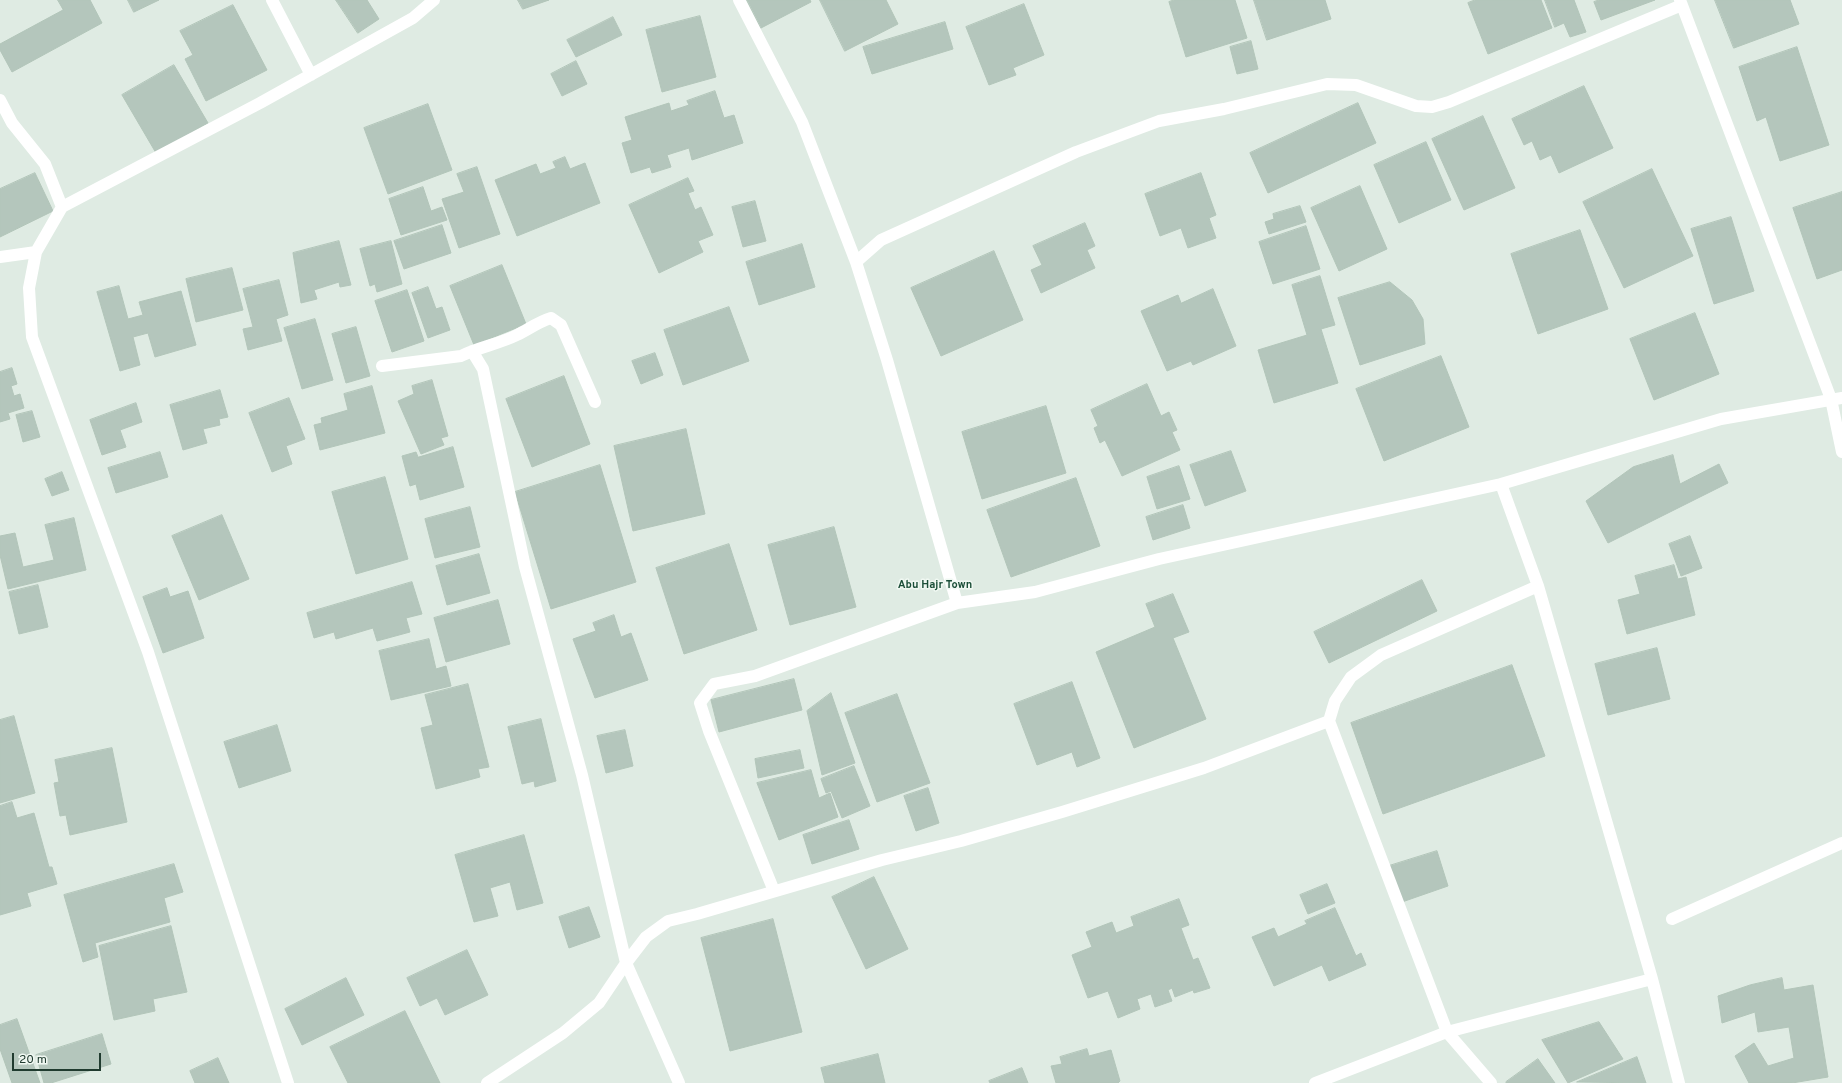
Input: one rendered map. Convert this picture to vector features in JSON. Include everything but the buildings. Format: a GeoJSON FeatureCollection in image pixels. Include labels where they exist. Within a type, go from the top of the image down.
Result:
{"type":"FeatureCollection","features":[{"type":"Feature","properties":{"kind":"street"},"geometry":{"type":"LineString","coordinates":[[272,0],[311,75]]}},
{"type":"Feature","properties":{"kind":"street"},"geometry":{"type":"LineString","coordinates":[[288,1083],[148,652],[32,337],[29,288],[36,252],[62,208],[311,75],[413,18],[434,0]]}},
{"type":"Feature","properties":{"kind":"street"},"geometry":{"type":"LineString","coordinates":[[739,0],[802,122],[856,262],[887,360],[957,603]]}},
{"type":"Feature","properties":{"kind":"street"},"geometry":{"type":"LineString","coordinates":[[856,262],[881,240],[1076,152],[1159,122],[1232,107],[1327,84],[1356,85],[1416,106],[1432,107],[1449,102],[1681,2],[1836,399],[1842,452]]}},
{"type":"Feature","properties":{"kind":"street"},"geometry":{"type":"LineString","coordinates":[[0,100],[12,123],[45,164],[62,208]]}},
{"type":"Feature","properties":{"kind":"street"},"geometry":{"type":"LineString","coordinates":[[0,257],[36,252]]}},
{"type":"Feature","properties":{"kind":"street"},"geometry":{"type":"LineString","coordinates":[[382,366],[461,356],[516,335],[539,321],[551,318],[561,325],[595,402]]}},
{"type":"Feature","properties":{"kind":"street"},"geometry":{"type":"LineString","coordinates":[[472,351],[483,369],[525,567],[582,775],[626,963],[679,1083]]}},
{"type":"Feature","properties":{"kind":"street"},"geometry":{"type":"LineString","coordinates":[[774,891],[709,731],[700,703],[714,684],[755,676],[957,603],[1035,592],[1159,559],[1501,484],[1721,419],[1836,399]]}},
{"type":"Feature","properties":{"kind":"street"},"geometry":{"type":"LineString","coordinates":[[1501,484],[1538,586],[1652,979],[1679,1083]]}},
{"type":"Feature","properties":{"kind":"street"},"geometry":{"type":"LineString","coordinates":[[1491,1083],[1447,1032],[1329,721],[1335,701],[1351,678],[1381,655],[1538,586]]}},
{"type":"Feature","properties":{"kind":"street"},"geometry":{"type":"LineString","coordinates":[[487,1083],[563,1033],[599,1002],[646,937],[668,920],[698,914],[774,891],[1062,812],[1204,768],[1329,721]]}},
{"type":"Feature","properties":{"kind":"street"},"geometry":{"type":"LineString","coordinates":[[1672,919],[1842,843]]}},
{"type":"Feature","properties":{"kind":"street"},"geometry":{"type":"LineString","coordinates":[[1315,1083],[1447,1032],[1652,979]]}},
{"type":"Feature","properties":{"kind":"district","name":"Abu Hajr Town"},"geometry":{"type":"Point","coordinates":[935,586]}}]}
